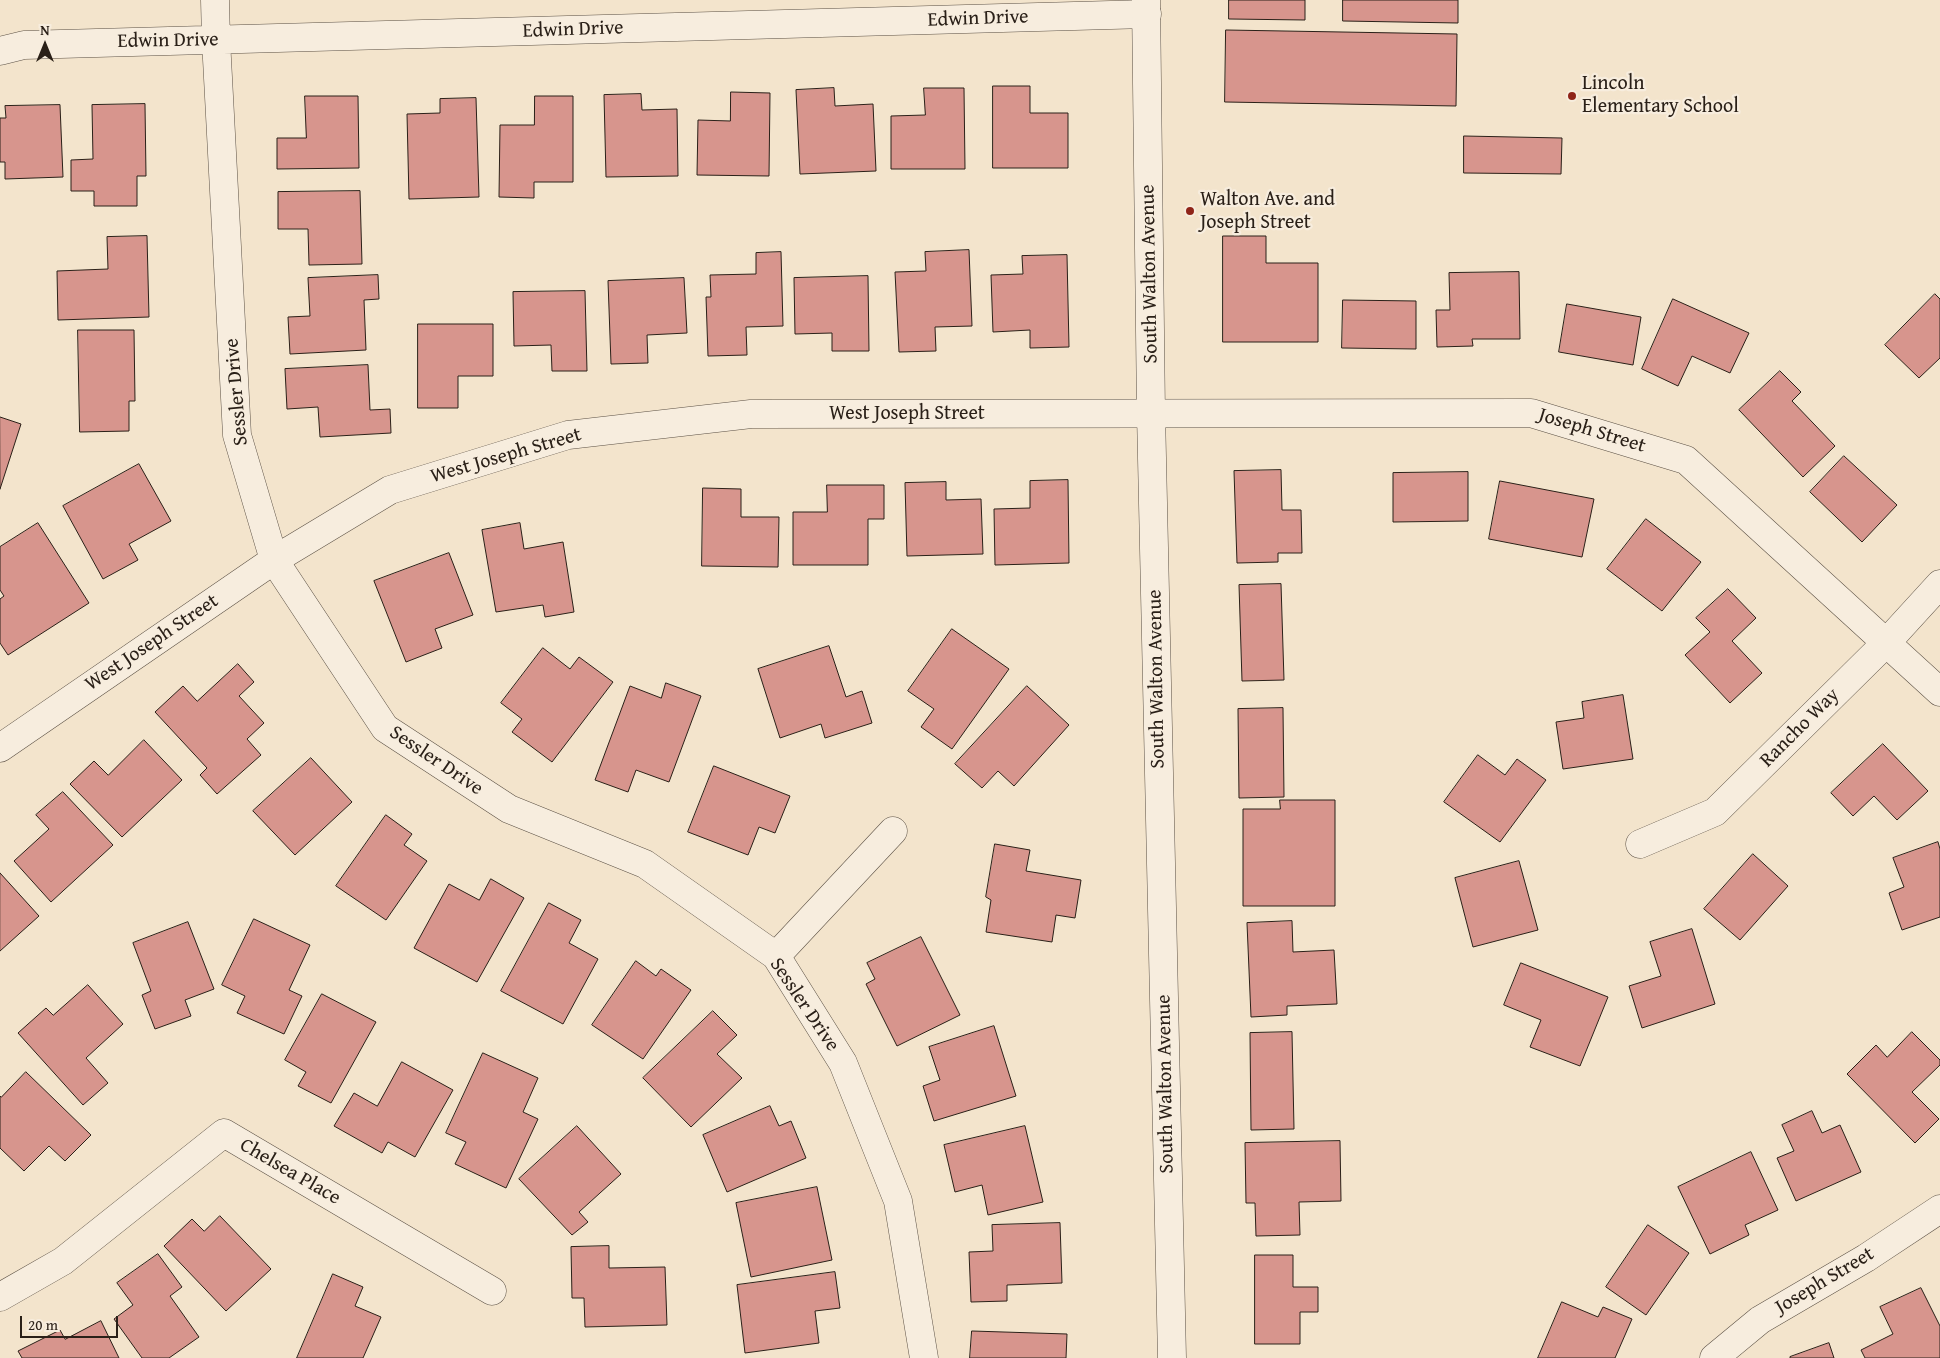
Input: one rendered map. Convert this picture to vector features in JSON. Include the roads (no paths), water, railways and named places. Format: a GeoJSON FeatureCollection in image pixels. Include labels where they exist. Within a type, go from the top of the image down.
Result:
{"type":"FeatureCollection","features":[{"type":"Feature","properties":{"kind":"street","name":"Sessler Drive"},"geometry":{"type":"LineString","coordinates":[[215,0],[237,435],[274,560],[385,728],[509,809],[645,864],[776,956],[843,1063],[898,1202],[924,1358]]}},
{"type":"Feature","properties":{"kind":"street","name":"Edwin Drive"},"geometry":{"type":"LineString","coordinates":[[0,51],[24,45],[1147,7]]}},
{"type":"Feature","properties":{"kind":"street","name":"South Walton Avenue"},"geometry":{"type":"LineString","coordinates":[[1147,7],[1151,413],[1172,1358]]}},
{"type":"Feature","properties":{"kind":"street","name":"West Joseph Street"},"geometry":{"type":"LineString","coordinates":[[1,746],[274,560],[390,490],[568,435],[750,414],[1151,413]]}},
{"type":"Feature","properties":{"kind":"street","name":"Joseph Street"},"geometry":{"type":"LineString","coordinates":[[1151,413],[1531,413],[1686,460],[1940,692]]}},
{"type":"Feature","properties":{"kind":"street","name":"Rancho Way"},"geometry":{"type":"LineString","coordinates":[[1640,844],[1715,812],[1887,642],[1940,584]]}},
{"type":"Feature","properties":{"kind":"street"},"geometry":{"type":"LineString","coordinates":[[776,956],[893,831]]}},
{"type":"Feature","properties":{"kind":"street","name":"Chelsea Place"},"geometry":{"type":"LineString","coordinates":[[0,1297],[63,1261],[224,1133],[492,1291]]}},
{"type":"Feature","properties":{"kind":"street","name":"Joseph Street"},"geometry":{"type":"LineString","coordinates":[[1714,1358],[1760,1320],[1866,1258],[1940,1209]]}},
{"type":"Feature","properties":{"kind":"place","name":"Lincoln Elementary School"},"geometry":{"type":"Point","coordinates":[1572,96]}},
{"type":"Feature","properties":{"kind":"place","name":"Walton Ave. and Joseph Street"},"geometry":{"type":"Point","coordinates":[1190,211]}}]}
